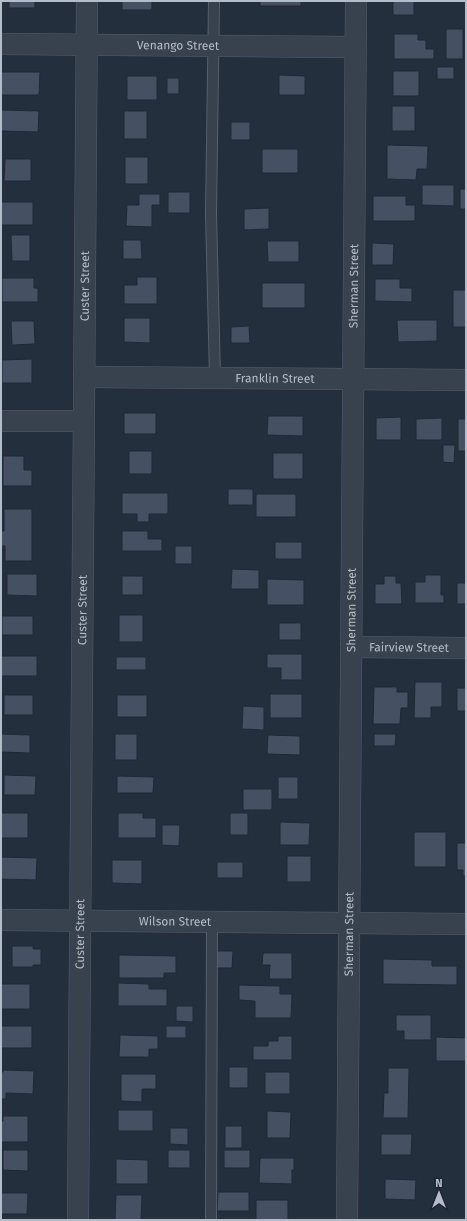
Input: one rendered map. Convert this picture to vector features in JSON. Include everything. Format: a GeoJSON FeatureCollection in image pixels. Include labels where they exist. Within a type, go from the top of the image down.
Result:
{"type":"FeatureCollection","features":[{"type":"Feature","properties":{"kind":"street","name":"Custer Street"},"geometry":{"type":"LineString","coordinates":[[78,1220],[87,1]]}},
{"type":"Feature","properties":{"kind":"street","name":"Sherman Street"},"geometry":{"type":"LineString","coordinates":[[347,1220],[356,1]]}},
{"type":"Feature","properties":{"kind":"street","name":"Venango Street"},"geometry":{"type":"LineString","coordinates":[[1,44],[356,46]]}},
{"type":"Feature","properties":{"kind":"street","name":"Franklin Street"},"geometry":{"type":"LineString","coordinates":[[84,377],[466,380]]}},
{"type":"Feature","properties":{"kind":"street"},"geometry":{"type":"LineString","coordinates":[[1,421],[84,421]]}},
{"type":"Feature","properties":{"kind":"street","name":"Fairview Street"},"geometry":{"type":"LineString","coordinates":[[351,647],[466,648]]}},
{"type":"Feature","properties":{"kind":"street","name":"Wilson Street"},"geometry":{"type":"LineString","coordinates":[[1,920],[466,924]]}},
{"type":"Feature","properties":{"kind":"lane"},"geometry":{"type":"LineString","coordinates":[[214,1],[211,213],[215,378]]}},
{"type":"Feature","properties":{"kind":"lane"},"geometry":{"type":"LineString","coordinates":[[210,1220],[212,922]]}},
{"type":"Feature","properties":{"kind":"building"},"geometry":{"type":"Polygon","coordinates":[[[9,1],[35,1],[35,8],[9,8],[9,1]]]}},
{"type":"Feature","properties":{"kind":"building"},"geometry":{"type":"Polygon","coordinates":[[[122,1],[152,1],[152,10],[122,10],[122,1]]]}},
{"type":"Feature","properties":{"kind":"building"},"geometry":{"type":"Polygon","coordinates":[[[260,1],[301,1],[301,6],[260,6],[260,1]]]}},
{"type":"Feature","properties":{"kind":"building"},"geometry":{"type":"Polygon","coordinates":[[[393,1],[414,1],[414,15],[393,15],[393,1]]]}},
{"type":"Feature","properties":{"kind":"building"},"geometry":{"type":"Polygon","coordinates":[[[446,29],[463,29],[463,59],[446,59],[446,29]]]}},
{"type":"Feature","properties":{"kind":"building"},"geometry":{"type":"Polygon","coordinates":[[[394,34],[418,34],[418,40],[426,40],[426,49],[434,49],[434,59],[394,59],[394,34]]]}},
{"type":"Feature","properties":{"kind":"building"},"geometry":{"type":"Polygon","coordinates":[[[437,67],[454,67],[454,79],[437,79],[437,67]]]}},
{"type":"Feature","properties":{"kind":"building"},"geometry":{"type":"Polygon","coordinates":[[[393,71],[419,71],[419,96],[393,96],[393,71]]]}},
{"type":"Feature","properties":{"kind":"building"},"geometry":{"type":"Polygon","coordinates":[[[1,72],[40,72],[39,95],[1,95],[1,72]]]}},
{"type":"Feature","properties":{"kind":"building"},"geometry":{"type":"Polygon","coordinates":[[[279,75],[305,76],[305,95],[279,95],[279,75]]]}},
{"type":"Feature","properties":{"kind":"building"},"geometry":{"type":"Polygon","coordinates":[[[127,76],[157,76],[157,100],[127,100],[127,76]]]}},
{"type":"Feature","properties":{"kind":"building"},"geometry":{"type":"Polygon","coordinates":[[[167,78],[179,78],[179,94],[167,94],[167,78]]]}},
{"type":"Feature","properties":{"kind":"building"},"geometry":{"type":"Polygon","coordinates":[[[392,106],[415,106],[415,131],[392,131],[392,106]]]}},
{"type":"Feature","properties":{"kind":"building"},"geometry":{"type":"Polygon","coordinates":[[[1,110],[39,111],[38,132],[1,131],[1,110]]]}},
{"type":"Feature","properties":{"kind":"building"},"geometry":{"type":"Polygon","coordinates":[[[124,111],[147,111],[147,139],[124,139],[124,111]]]}},
{"type":"Feature","properties":{"kind":"building"},"geometry":{"type":"Polygon","coordinates":[[[231,122],[250,122],[250,140],[231,140],[231,122]]]}},
{"type":"Feature","properties":{"kind":"building"},"geometry":{"type":"Polygon","coordinates":[[[387,145],[428,146],[427,169],[417,169],[416,180],[387,179],[387,145]]]}},
{"type":"Feature","properties":{"kind":"building"},"geometry":{"type":"Polygon","coordinates":[[[262,149],[298,149],[298,173],[262,173],[262,149]]]}},
{"type":"Feature","properties":{"kind":"building"},"geometry":{"type":"Polygon","coordinates":[[[125,157],[148,157],[148,184],[125,184],[125,157]]]}},
{"type":"Feature","properties":{"kind":"building"},"geometry":{"type":"Polygon","coordinates":[[[5,159],[31,159],[31,181],[4,181],[5,159]]]}},
{"type":"Feature","properties":{"kind":"building"},"geometry":{"type":"Polygon","coordinates":[[[422,185],[454,185],[454,206],[422,205],[422,185]]]}},
{"type":"Feature","properties":{"kind":"building"},"geometry":{"type":"Polygon","coordinates":[[[460,189],[466,189],[466,209],[460,209],[460,189]]]}},
{"type":"Feature","properties":{"kind":"building"},"geometry":{"type":"Polygon","coordinates":[[[168,192],[190,192],[190,213],[168,213],[168,192]]]}},
{"type":"Feature","properties":{"kind":"building"},"geometry":{"type":"Polygon","coordinates":[[[139,194],[160,194],[160,205],[152,205],[152,227],[126,226],[127,205],[139,205],[139,194]]]}},
{"type":"Feature","properties":{"kind":"building"},"geometry":{"type":"Polygon","coordinates":[[[373,196],[406,196],[406,205],[415,205],[415,221],[373,221],[373,196]]]}},
{"type":"Feature","properties":{"kind":"building"},"geometry":{"type":"Polygon","coordinates":[[[1,202],[33,202],[33,225],[1,225],[1,202]]]}},
{"type":"Feature","properties":{"kind":"building"},"geometry":{"type":"Polygon","coordinates":[[[269,208],[269,229],[244,230],[244,209],[269,208]]]}},
{"type":"Feature","properties":{"kind":"building"},"geometry":{"type":"Polygon","coordinates":[[[11,235],[30,235],[30,261],[12,261],[11,235]]]}},
{"type":"Feature","properties":{"kind":"building"},"geometry":{"type":"Polygon","coordinates":[[[123,240],[141,240],[142,259],[123,259],[123,240]]]}},
{"type":"Feature","properties":{"kind":"building"},"geometry":{"type":"Polygon","coordinates":[[[267,241],[299,241],[299,262],[268,262],[267,241]]]}},
{"type":"Feature","properties":{"kind":"building"},"geometry":{"type":"Polygon","coordinates":[[[372,243],[394,244],[393,265],[372,265],[372,243]]]}},
{"type":"Feature","properties":{"kind":"building"},"geometry":{"type":"Polygon","coordinates":[[[137,277],[157,277],[157,304],[124,304],[124,285],[137,285],[137,277]]]}},
{"type":"Feature","properties":{"kind":"building"},"geometry":{"type":"Polygon","coordinates":[[[2,278],[34,278],[34,288],[38,288],[38,302],[2,302],[2,278]]]}},
{"type":"Feature","properties":{"kind":"building"},"geometry":{"type":"Polygon","coordinates":[[[375,279],[400,279],[400,288],[412,288],[412,302],[375,301],[375,279]]]}},
{"type":"Feature","properties":{"kind":"building"},"geometry":{"type":"Polygon","coordinates":[[[262,283],[305,283],[305,308],[262,308],[262,283]]]}},
{"type":"Feature","properties":{"kind":"building"},"geometry":{"type":"Polygon","coordinates":[[[453,290],[466,290],[466,327],[453,327],[453,290]]]}},
{"type":"Feature","properties":{"kind":"building"},"geometry":{"type":"Polygon","coordinates":[[[124,318],[150,318],[150,343],[124,342],[124,318]]]}},
{"type":"Feature","properties":{"kind":"building"},"geometry":{"type":"Polygon","coordinates":[[[397,320],[437,320],[437,341],[398,342],[397,320]]]}},
{"type":"Feature","properties":{"kind":"building"},"geometry":{"type":"Polygon","coordinates":[[[11,321],[34,321],[35,344],[12,345],[11,321]]]}},
{"type":"Feature","properties":{"kind":"building"},"geometry":{"type":"Polygon","coordinates":[[[249,326],[250,343],[231,343],[231,327],[249,326]]]}},
{"type":"Feature","properties":{"kind":"building"},"geometry":{"type":"Polygon","coordinates":[[[32,359],[32,383],[2,383],[2,360],[32,359]]]}},
{"type":"Feature","properties":{"kind":"building"},"geometry":{"type":"Polygon","coordinates":[[[124,413],[156,413],[156,434],[124,434],[124,413]]]}},
{"type":"Feature","properties":{"kind":"building"},"geometry":{"type":"Polygon","coordinates":[[[268,416],[303,416],[303,436],[267,435],[268,416]]]}},
{"type":"Feature","properties":{"kind":"building"},"geometry":{"type":"Polygon","coordinates":[[[401,417],[401,440],[376,440],[376,418],[401,417]]]}},
{"type":"Feature","properties":{"kind":"building"},"geometry":{"type":"Polygon","coordinates":[[[442,418],[442,440],[416,440],[416,419],[442,418]]]}},
{"type":"Feature","properties":{"kind":"building"},"geometry":{"type":"Polygon","coordinates":[[[458,419],[466,419],[466,451],[458,451],[458,419]]]}},
{"type":"Feature","properties":{"kind":"building"},"geometry":{"type":"Polygon","coordinates":[[[443,445],[455,445],[454,463],[443,462],[443,445]]]}},
{"type":"Feature","properties":{"kind":"building"},"geometry":{"type":"Polygon","coordinates":[[[129,451],[152,451],[152,474],[129,474],[129,451]]]}},
{"type":"Feature","properties":{"kind":"building"},"geometry":{"type":"Polygon","coordinates":[[[273,453],[303,453],[303,479],[273,479],[273,453]]]}},
{"type":"Feature","properties":{"kind":"building"},"geometry":{"type":"Polygon","coordinates":[[[3,456],[24,456],[24,470],[32,470],[32,486],[3,486],[3,456]]]}},
{"type":"Feature","properties":{"kind":"building"},"geometry":{"type":"Polygon","coordinates":[[[228,489],[253,489],[253,505],[228,505],[228,489]]]}},
{"type":"Feature","properties":{"kind":"building"},"geometry":{"type":"Polygon","coordinates":[[[122,493],[168,493],[168,514],[149,514],[149,522],[137,522],[137,514],[122,514],[122,493]]]}},
{"type":"Feature","properties":{"kind":"building"},"geometry":{"type":"Polygon","coordinates":[[[256,494],[296,494],[296,517],[256,517],[256,494]]]}},
{"type":"Feature","properties":{"kind":"building"},"geometry":{"type":"Polygon","coordinates":[[[4,509],[32,509],[32,561],[5,561],[5,546],[1,546],[1,531],[4,531],[4,509]]]}},
{"type":"Feature","properties":{"kind":"building"},"geometry":{"type":"Polygon","coordinates":[[[122,531],[148,531],[148,539],[162,539],[162,551],[122,551],[122,531]]]}},
{"type":"Feature","properties":{"kind":"building"},"geometry":{"type":"Polygon","coordinates":[[[275,542],[302,542],[302,559],[275,559],[275,542]]]}},
{"type":"Feature","properties":{"kind":"building"},"geometry":{"type":"Polygon","coordinates":[[[175,546],[192,546],[192,564],[175,564],[175,546]]]}},
{"type":"Feature","properties":{"kind":"building"},"geometry":{"type":"Polygon","coordinates":[[[232,569],[259,570],[259,589],[231,589],[232,569]]]}},
{"type":"Feature","properties":{"kind":"building"},"geometry":{"type":"Polygon","coordinates":[[[7,574],[37,574],[37,596],[7,595],[7,574]]]}},
{"type":"Feature","properties":{"kind":"building"},"geometry":{"type":"Polygon","coordinates":[[[425,575],[441,575],[441,595],[444,595],[444,603],[415,603],[415,582],[425,582],[425,575]]]}},
{"type":"Feature","properties":{"kind":"building"},"geometry":{"type":"Polygon","coordinates":[[[122,576],[143,576],[143,595],[122,595],[122,576]]]}},
{"type":"Feature","properties":{"kind":"building"},"geometry":{"type":"Polygon","coordinates":[[[384,576],[396,576],[396,583],[401,583],[402,604],[375,604],[375,584],[384,584],[384,576]]]}},
{"type":"Feature","properties":{"kind":"building"},"geometry":{"type":"Polygon","coordinates":[[[267,579],[304,580],[304,605],[267,605],[267,579]]]}},
{"type":"Feature","properties":{"kind":"building"},"geometry":{"type":"Polygon","coordinates":[[[457,583],[466,583],[466,604],[457,604],[457,583]]]}},
{"type":"Feature","properties":{"kind":"building"},"geometry":{"type":"Polygon","coordinates":[[[119,615],[143,615],[143,642],[119,642],[119,615]]]}},
{"type":"Feature","properties":{"kind":"building"},"geometry":{"type":"Polygon","coordinates":[[[2,616],[33,616],[33,635],[2,635],[2,616]]]}},
{"type":"Feature","properties":{"kind":"building"},"geometry":{"type":"Polygon","coordinates":[[[279,623],[301,623],[301,640],[279,640],[279,623]]]}},
{"type":"Feature","properties":{"kind":"building"},"geometry":{"type":"Polygon","coordinates":[[[267,654],[302,654],[302,680],[281,680],[281,668],[267,668],[267,654]]]}},
{"type":"Feature","properties":{"kind":"building"},"geometry":{"type":"Polygon","coordinates":[[[1,656],[37,656],[37,676],[1,676],[1,656]]]}},
{"type":"Feature","properties":{"kind":"building"},"geometry":{"type":"Polygon","coordinates":[[[116,657],[146,657],[146,670],[116,670],[116,657]]]}},
{"type":"Feature","properties":{"kind":"building"},"geometry":{"type":"Polygon","coordinates":[[[415,682],[442,682],[442,707],[431,707],[431,718],[414,718],[415,682]]]}},
{"type":"Feature","properties":{"kind":"building"},"geometry":{"type":"Polygon","coordinates":[[[374,687],[397,687],[397,692],[408,692],[408,708],[401,708],[400,724],[373,724],[374,687]]]}},
{"type":"Feature","properties":{"kind":"building"},"geometry":{"type":"Polygon","coordinates":[[[457,688],[466,688],[466,711],[457,711],[457,688]]]}},
{"type":"Feature","properties":{"kind":"building"},"geometry":{"type":"Polygon","coordinates":[[[270,694],[302,694],[302,718],[270,718],[270,694]]]}},
{"type":"Feature","properties":{"kind":"building"},"geometry":{"type":"Polygon","coordinates":[[[4,695],[33,695],[33,715],[4,715],[4,695]]]}},
{"type":"Feature","properties":{"kind":"building"},"geometry":{"type":"Polygon","coordinates":[[[117,695],[147,695],[147,717],[117,717],[117,695]]]}},
{"type":"Feature","properties":{"kind":"building"},"geometry":{"type":"Polygon","coordinates":[[[243,706],[264,707],[264,730],[242,729],[243,706]]]}},
{"type":"Feature","properties":{"kind":"building"},"geometry":{"type":"Polygon","coordinates":[[[1,734],[30,735],[30,753],[1,752],[1,734]]]}},
{"type":"Feature","properties":{"kind":"building"},"geometry":{"type":"Polygon","coordinates":[[[115,734],[137,734],[137,760],[115,760],[115,734]]]}},
{"type":"Feature","properties":{"kind":"building"},"geometry":{"type":"Polygon","coordinates":[[[374,734],[396,734],[395,746],[374,746],[374,734]]]}},
{"type":"Feature","properties":{"kind":"building"},"geometry":{"type":"Polygon","coordinates":[[[268,735],[300,736],[300,755],[267,754],[268,735]]]}},
{"type":"Feature","properties":{"kind":"building"},"geometry":{"type":"Polygon","coordinates":[[[4,775],[36,776],[35,795],[4,795],[4,775]]]}},
{"type":"Feature","properties":{"kind":"building"},"geometry":{"type":"Polygon","coordinates":[[[117,776],[154,777],[153,793],[117,793],[117,776]]]}},
{"type":"Feature","properties":{"kind":"building"},"geometry":{"type":"Polygon","coordinates":[[[278,777],[298,777],[298,799],[278,799],[278,777]]]}},
{"type":"Feature","properties":{"kind":"building"},"geometry":{"type":"Polygon","coordinates":[[[243,789],[272,789],[272,810],[243,810],[243,789]]]}},
{"type":"Feature","properties":{"kind":"building"},"geometry":{"type":"Polygon","coordinates":[[[1,813],[28,813],[28,838],[1,838],[1,813]]]}},
{"type":"Feature","properties":{"kind":"building"},"geometry":{"type":"Polygon","coordinates":[[[118,813],[143,813],[143,818],[156,818],[156,838],[118,838],[118,813]]]}},
{"type":"Feature","properties":{"kind":"building"},"geometry":{"type":"Polygon","coordinates":[[[230,813],[248,813],[248,835],[230,835],[230,813]]]}},
{"type":"Feature","properties":{"kind":"building"},"geometry":{"type":"Polygon","coordinates":[[[280,822],[310,823],[309,845],[280,845],[280,822]]]}},
{"type":"Feature","properties":{"kind":"building"},"geometry":{"type":"Polygon","coordinates":[[[162,825],[180,825],[179,846],[162,845],[162,825]]]}},
{"type":"Feature","properties":{"kind":"building"},"geometry":{"type":"Polygon","coordinates":[[[414,832],[446,832],[446,867],[414,867],[414,832]]]}},
{"type":"Feature","properties":{"kind":"building"},"geometry":{"type":"Polygon","coordinates":[[[457,843],[466,843],[466,876],[463,876],[463,870],[457,870],[457,843]]]}},
{"type":"Feature","properties":{"kind":"building"},"geometry":{"type":"Polygon","coordinates":[[[287,856],[311,856],[311,882],[287,882],[287,856]]]}},
{"type":"Feature","properties":{"kind":"building"},"geometry":{"type":"Polygon","coordinates":[[[1,857],[37,858],[36,880],[1,879],[1,857]]]}},
{"type":"Feature","properties":{"kind":"building"},"geometry":{"type":"Polygon","coordinates":[[[112,860],[142,860],[142,884],[112,883],[112,860]]]}},
{"type":"Feature","properties":{"kind":"building"},"geometry":{"type":"Polygon","coordinates":[[[217,862],[243,862],[243,878],[217,878],[217,862]]]}},
{"type":"Feature","properties":{"kind":"building"},"geometry":{"type":"Polygon","coordinates":[[[12,946],[33,946],[33,949],[41,949],[41,965],[33,965],[33,967],[12,967],[12,946]]]}},
{"type":"Feature","properties":{"kind":"building"},"geometry":{"type":"Polygon","coordinates":[[[215,951],[233,951],[232,968],[215,968],[215,951]]]}},
{"type":"Feature","properties":{"kind":"building"},"geometry":{"type":"Polygon","coordinates":[[[263,953],[292,953],[292,979],[269,979],[270,965],[262,965],[263,953]]]}},
{"type":"Feature","properties":{"kind":"building"},"geometry":{"type":"Polygon","coordinates":[[[119,955],[176,956],[176,973],[164,973],[164,978],[119,978],[119,955]]]}},
{"type":"Feature","properties":{"kind":"building"},"geometry":{"type":"Polygon","coordinates":[[[383,959],[432,960],[432,966],[457,966],[457,985],[383,984],[383,959]]]}},
{"type":"Feature","properties":{"kind":"building"},"geometry":{"type":"Polygon","coordinates":[[[118,983],[149,984],[149,989],[167,989],[167,1006],[118,1006],[118,983]]]}},
{"type":"Feature","properties":{"kind":"building"},"geometry":{"type":"Polygon","coordinates":[[[1,984],[30,984],[30,1009],[1,1009],[1,984]]]}},
{"type":"Feature","properties":{"kind":"building"},"geometry":{"type":"Polygon","coordinates":[[[239,985],[280,986],[280,994],[292,994],[291,1018],[255,1018],[255,1001],[239,1000],[239,985]]]}},
{"type":"Feature","properties":{"kind":"building"},"geometry":{"type":"Polygon","coordinates":[[[176,1006],[193,1006],[193,1022],[176,1021],[176,1006]]]}},
{"type":"Feature","properties":{"kind":"building"},"geometry":{"type":"Polygon","coordinates":[[[396,1015],[431,1015],[431,1040],[404,1040],[404,1031],[396,1031],[396,1015]]]}},
{"type":"Feature","properties":{"kind":"building"},"geometry":{"type":"Polygon","coordinates":[[[1,1026],[32,1026],[32,1048],[1,1048],[1,1026]]]}},
{"type":"Feature","properties":{"kind":"building"},"geometry":{"type":"Polygon","coordinates":[[[166,1026],[186,1026],[186,1038],[166,1038],[166,1026]]]}},
{"type":"Feature","properties":{"kind":"building"},"geometry":{"type":"Polygon","coordinates":[[[120,1035],[158,1036],[158,1049],[149,1049],[149,1057],[119,1057],[120,1035]]]}},
{"type":"Feature","properties":{"kind":"building"},"geometry":{"type":"Polygon","coordinates":[[[278,1036],[292,1036],[292,1060],[253,1060],[253,1046],[268,1046],[268,1041],[278,1041],[278,1036]]]}},
{"type":"Feature","properties":{"kind":"building"},"geometry":{"type":"Polygon","coordinates":[[[436,1037],[466,1038],[466,1061],[436,1061],[436,1037]]]}},
{"type":"Feature","properties":{"kind":"building"},"geometry":{"type":"Polygon","coordinates":[[[229,1067],[248,1067],[248,1088],[229,1088],[229,1067]]]}},
{"type":"Feature","properties":{"kind":"building"},"geometry":{"type":"Polygon","coordinates":[[[388,1068],[409,1068],[408,1118],[383,1118],[384,1093],[388,1093],[388,1068]]]}},
{"type":"Feature","properties":{"kind":"building"},"geometry":{"type":"Polygon","coordinates":[[[3,1070],[34,1071],[33,1094],[6,1093],[6,1099],[1,1099],[1,1072],[3,1072],[3,1070]]]}},
{"type":"Feature","properties":{"kind":"building"},"geometry":{"type":"Polygon","coordinates":[[[265,1072],[290,1072],[290,1094],[265,1094],[265,1072]]]}},
{"type":"Feature","properties":{"kind":"building"},"geometry":{"type":"Polygon","coordinates":[[[121,1074],[156,1074],[156,1089],[142,1089],[142,1102],[121,1101],[121,1074]]]}},
{"type":"Feature","properties":{"kind":"building"},"geometry":{"type":"Polygon","coordinates":[[[118,1110],[153,1110],[153,1131],[118,1131],[118,1110]]]}},
{"type":"Feature","properties":{"kind":"building"},"geometry":{"type":"Polygon","coordinates":[[[267,1111],[291,1112],[290,1138],[267,1138],[267,1111]]]}},
{"type":"Feature","properties":{"kind":"building"},"geometry":{"type":"Polygon","coordinates":[[[3,1116],[28,1116],[28,1142],[1,1142],[1,1121],[3,1121],[3,1116]]]}},
{"type":"Feature","properties":{"kind":"building"},"geometry":{"type":"Polygon","coordinates":[[[225,1126],[242,1126],[242,1148],[225,1148],[225,1126]]]}},
{"type":"Feature","properties":{"kind":"building"},"geometry":{"type":"Polygon","coordinates":[[[170,1128],[188,1128],[188,1145],[170,1144],[170,1128]]]}},
{"type":"Feature","properties":{"kind":"building"},"geometry":{"type":"Polygon","coordinates":[[[381,1134],[412,1134],[411,1155],[381,1155],[381,1134]]]}},
{"type":"Feature","properties":{"kind":"building"},"geometry":{"type":"Polygon","coordinates":[[[3,1150],[28,1150],[28,1171],[3,1170],[3,1150]]]}},
{"type":"Feature","properties":{"kind":"building"},"geometry":{"type":"Polygon","coordinates":[[[168,1150],[190,1150],[190,1168],[168,1168],[168,1150]]]}},
{"type":"Feature","properties":{"kind":"building"},"geometry":{"type":"Polygon","coordinates":[[[224,1150],[250,1150],[250,1168],[224,1168],[224,1150]]]}},
{"type":"Feature","properties":{"kind":"building"},"geometry":{"type":"Polygon","coordinates":[[[260,1158],[294,1158],[292,1184],[259,1183],[260,1158]]]}},
{"type":"Feature","properties":{"kind":"building"},"geometry":{"type":"Polygon","coordinates":[[[116,1159],[148,1160],[148,1184],[116,1184],[116,1159]]]}},
{"type":"Feature","properties":{"kind":"building"},"geometry":{"type":"Polygon","coordinates":[[[385,1179],[416,1180],[415,1200],[385,1199],[385,1179]]]}},
{"type":"Feature","properties":{"kind":"building"},"geometry":{"type":"Polygon","coordinates":[[[218,1192],[249,1192],[249,1211],[217,1211],[218,1192]]]}},
{"type":"Feature","properties":{"kind":"building"},"geometry":{"type":"Polygon","coordinates":[[[1,1193],[28,1193],[27,1214],[1,1214],[1,1193]]]}},
{"type":"Feature","properties":{"kind":"building"},"geometry":{"type":"Polygon","coordinates":[[[116,1195],[142,1195],[141,1220],[115,1220],[116,1195]]]}},
{"type":"Feature","properties":{"kind":"building"},"geometry":{"type":"Polygon","coordinates":[[[256,1200],[288,1200],[288,1220],[256,1220],[256,1200]]]}}]}
